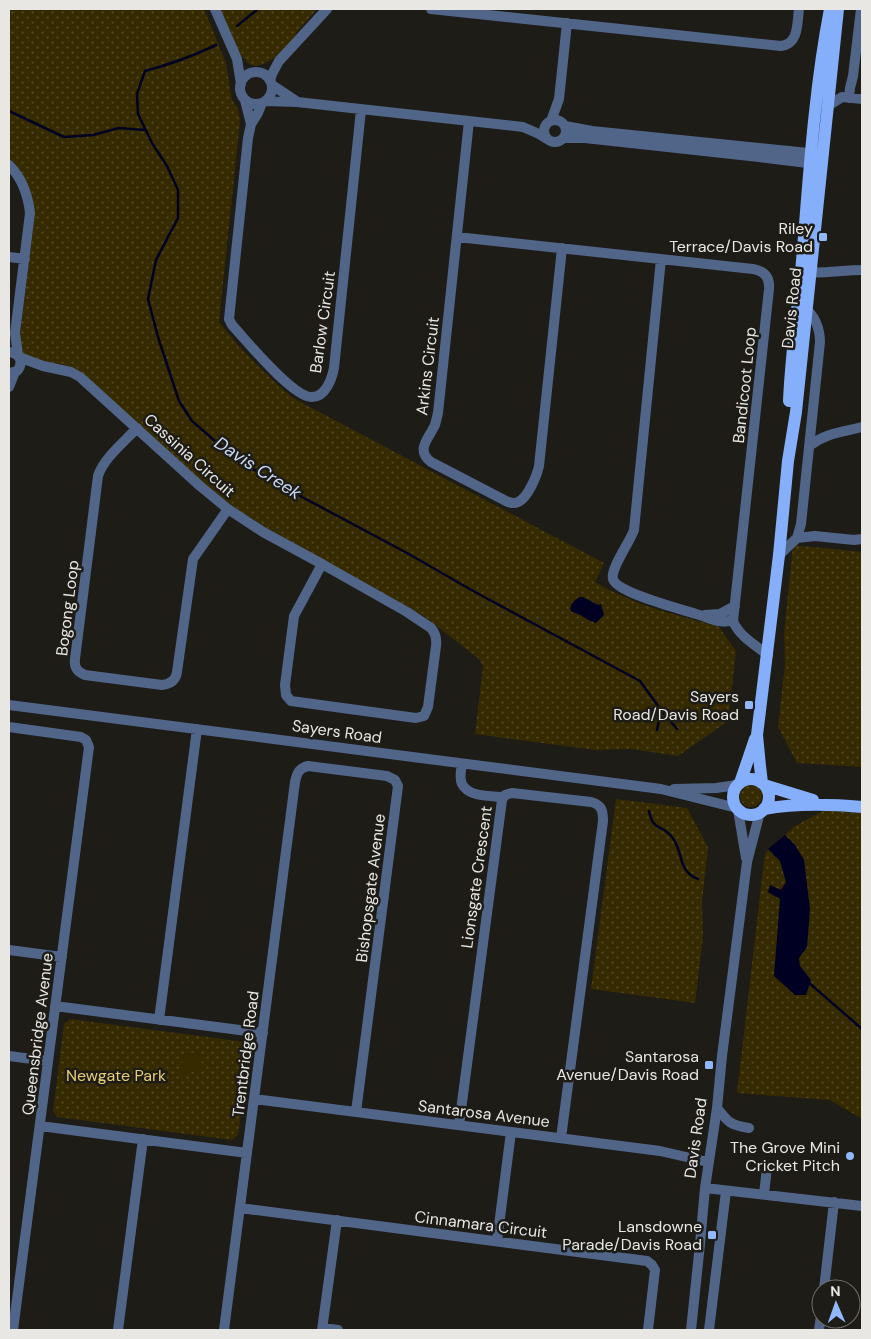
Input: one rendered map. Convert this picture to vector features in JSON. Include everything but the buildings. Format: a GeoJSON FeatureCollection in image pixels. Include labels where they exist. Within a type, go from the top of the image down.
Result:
{"type":"FeatureCollection","features":[{"type":"Feature","properties":{"kind":"main road","name":"Davis Road"},"geometry":{"type":"LineString","coordinates":[[738,784],[757,735],[768,655],[788,460],[796,412],[802,308],[816,159],[820,64],[830,9]]}},
{"type":"Feature","properties":{"kind":"main road","name":"Davis Road"},"geometry":{"type":"LineString","coordinates":[[816,159],[828,106],[838,9]]}},
{"type":"Feature","properties":{"kind":"main road","name":"Davis Road"},"geometry":{"type":"LineString","coordinates":[[757,735],[763,784]]}},
{"type":"Feature","properties":{"kind":"main road"},"geometry":{"type":"LineString","coordinates":[[828,804],[751,779],[738,784],[733,794],[734,804],[743,813],[749,815],[762,810],[794,804],[862,807]]}},
{"type":"Feature","properties":{"kind":"main road"},"geometry":{"type":"LineString","coordinates":[[762,810],[767,804],[769,794],[763,784]]}},
{"type":"Feature","properties":{"kind":"street"},"geometry":{"type":"LineString","coordinates":[[216,9],[237,59],[241,93],[245,100],[254,104],[264,102],[297,102],[523,127],[556,142],[564,138],[585,138],[816,159]]}},
{"type":"Feature","properties":{"kind":"street"},"geometry":{"type":"LineString","coordinates":[[264,102],[271,93],[272,74],[279,61],[326,9]]}},
{"type":"Feature","properties":{"kind":"street"},"geometry":{"type":"LineString","coordinates":[[431,9],[781,46],[788,45],[794,40],[798,9]]}},
{"type":"Feature","properties":{"kind":"street"},"geometry":{"type":"LineString","coordinates":[[845,98],[853,76],[861,9]]}},
{"type":"Feature","properties":{"kind":"street"},"geometry":{"type":"LineString","coordinates":[[547,139],[544,134],[544,128],[550,121],[559,99],[567,23]]}},
{"type":"Feature","properties":{"kind":"street"},"geometry":{"type":"LineString","coordinates":[[237,59],[255,72],[264,74],[271,83],[297,102]]}},
{"type":"Feature","properties":{"kind":"street"},"geometry":{"type":"LineString","coordinates":[[241,84],[246,76],[279,61]]}},
{"type":"Feature","properties":{"kind":"street"},"geometry":{"type":"LineString","coordinates":[[828,106],[845,98],[862,99],[853,76]]}},
{"type":"Feature","properties":{"kind":"street"},"geometry":{"type":"LineString","coordinates":[[830,79],[834,88],[845,98]]}},
{"type":"Feature","properties":{"kind":"street"},"geometry":{"type":"LineString","coordinates":[[559,99],[567,132],[564,138]]}},
{"type":"Feature","properties":{"kind":"street","name":"Barlow Circuit"},"geometry":{"type":"LineString","coordinates":[[245,100],[251,124]]}},
{"type":"Feature","properties":{"kind":"street","name":"Barlow Circuit"},"geometry":{"type":"LineString","coordinates":[[264,102],[251,124],[248,138],[230,306],[230,322],[290,386],[313,398],[325,390],[334,368],[361,110]]}},
{"type":"Feature","properties":{"kind":"street"},"geometry":{"type":"LineString","coordinates":[[523,127],[558,120],[564,124],[592,130],[816,159]]}},
{"type":"Feature","properties":{"kind":"street","name":"Arkins Circuit"},"geometry":{"type":"LineString","coordinates":[[469,121],[438,412],[435,424],[423,446],[424,453],[431,462],[506,501],[514,503],[520,502],[526,496],[539,466],[562,248]]}},
{"type":"Feature","properties":{"kind":"street"},"geometry":{"type":"LineString","coordinates":[[9,165],[23,185],[30,207],[30,221],[15,333],[15,355],[21,364],[14,372],[9,387]]}},
{"type":"Feature","properties":{"kind":"street","name":"Bandicoot Loop"},"geometry":{"type":"LineString","coordinates":[[457,237],[753,268],[766,274],[770,281],[734,621]]}},
{"type":"Feature","properties":{"kind":"street"},"geometry":{"type":"LineString","coordinates":[[9,257],[25,259]]}},
{"type":"Feature","properties":{"kind":"street"},"geometry":{"type":"LineString","coordinates":[[661,259],[634,530],[612,575],[614,582],[621,588],[641,596],[718,621],[734,621],[736,628],[743,636],[768,655]]}},
{"type":"Feature","properties":{"kind":"street"},"geometry":{"type":"LineString","coordinates":[[806,268],[862,270]]}},
{"type":"Feature","properties":{"kind":"street"},"geometry":{"type":"LineString","coordinates":[[798,538],[820,337],[810,312],[802,308]]}},
{"type":"Feature","properties":{"kind":"street"},"geometry":{"type":"LineString","coordinates":[[9,346],[15,333]]}},
{"type":"Feature","properties":{"kind":"street","name":"Cassinia Circuit"},"geometry":{"type":"LineString","coordinates":[[15,355],[43,366],[65,370],[80,377],[228,509],[270,536],[322,564],[407,612],[431,628],[437,639],[428,707],[424,716],[416,718],[295,702],[291,701],[286,695],[285,685],[294,616],[322,564]]}},
{"type":"Feature","properties":{"kind":"street","name":"Cassinia Circuit"},"geometry":{"type":"LineString","coordinates":[[14,372],[43,366]]}},
{"type":"Feature","properties":{"kind":"street"},"geometry":{"type":"LineString","coordinates":[[809,446],[826,435],[862,427]]}},
{"type":"Feature","properties":{"kind":"street","name":"Bogong Loop"},"geometry":{"type":"LineString","coordinates":[[137,428],[102,466],[98,476],[75,659],[75,667],[78,672],[85,675],[162,685],[170,684],[174,680],[177,672],[193,558],[228,509]]}},
{"type":"Feature","properties":{"kind":"street"},"geometry":{"type":"LineString","coordinates":[[811,428],[826,435]]}},
{"type":"Feature","properties":{"kind":"street"},"geometry":{"type":"LineString","coordinates":[[801,524],[815,536]]}},
{"type":"Feature","properties":{"kind":"street"},"geometry":{"type":"LineString","coordinates":[[779,555],[798,538],[815,536],[854,540],[862,539]]}},
{"type":"Feature","properties":{"kind":"street"},"geometry":{"type":"LineString","coordinates":[[699,614],[720,614],[735,606]]}},
{"type":"Feature","properties":{"kind":"street","name":"Sayers Road"},"geometry":{"type":"LineString","coordinates":[[9,704],[661,789],[704,789],[738,784]]}},
{"type":"Feature","properties":{"kind":"street","name":"Queensbridge Avenue"},"geometry":{"type":"LineString","coordinates":[[9,727],[81,737],[87,742],[88,750],[13,1330]]}},
{"type":"Feature","properties":{"kind":"street"},"geometry":{"type":"LineString","coordinates":[[159,1020],[197,729]]}},
{"type":"Feature","properties":{"kind":"street"},"geometry":{"type":"LineString","coordinates":[[462,764],[461,781],[469,792],[503,797]]}},
{"type":"Feature","properties":{"kind":"street","name":"Bishopsgate Avenue"},"geometry":{"type":"LineString","coordinates":[[295,782],[298,771],[308,766],[387,776],[395,780],[398,786],[356,1112]]}},
{"type":"Feature","properties":{"kind":"street","name":"Trentbridge Road"},"geometry":{"type":"LineString","coordinates":[[224,1330],[295,782]]}},
{"type":"Feature","properties":{"kind":"street","name":"Sayers Road"},"geometry":{"type":"LineString","coordinates":[[661,789],[738,809]]}},
{"type":"Feature","properties":{"kind":"street","name":"Lionsgate Crescent"},"geometry":{"type":"LineString","coordinates":[[459,1125],[503,797],[515,793],[590,802],[598,805],[603,814],[561,1138]]}},
{"type":"Feature","properties":{"kind":"street"},"geometry":{"type":"LineString","coordinates":[[738,809],[746,862]]}},
{"type":"Feature","properties":{"kind":"street"},"geometry":{"type":"LineString","coordinates":[[746,862],[762,810]]}},
{"type":"Feature","properties":{"kind":"street","name":"Davis Road"},"geometry":{"type":"LineString","coordinates":[[691,1330],[708,1162],[746,862]]}},
{"type":"Feature","properties":{"kind":"street"},"geometry":{"type":"LineString","coordinates":[[9,950],[62,957]]}},
{"type":"Feature","properties":{"kind":"street"},"geometry":{"type":"LineString","coordinates":[[55,1006],[262,1033]]}},
{"type":"Feature","properties":{"kind":"street"},"geometry":{"type":"LineString","coordinates":[[9,1056],[48,1061]]}},
{"type":"Feature","properties":{"kind":"street","name":"Santarosa Avenue"},"geometry":{"type":"LineString","coordinates":[[254,1099],[660,1151],[708,1162]]}},
{"type":"Feature","properties":{"kind":"street"},"geometry":{"type":"LineString","coordinates":[[716,1108],[729,1123],[749,1128]]}},
{"type":"Feature","properties":{"kind":"street"},"geometry":{"type":"LineString","coordinates":[[40,1126],[247,1153]]}},
{"type":"Feature","properties":{"kind":"street"},"geometry":{"type":"LineString","coordinates":[[497,1241],[511,1132]]}},
{"type":"Feature","properties":{"kind":"street"},"geometry":{"type":"LineString","coordinates":[[118,1330],[143,1139]]}},
{"type":"Feature","properties":{"kind":"street"},"geometry":{"type":"LineString","coordinates":[[764,1194],[767,1168]]}},
{"type":"Feature","properties":{"kind":"street"},"geometry":{"type":"LineString","coordinates":[[705,1188],[862,1206]]}},
{"type":"Feature","properties":{"kind":"street"},"geometry":{"type":"LineString","coordinates":[[709,1330],[726,1191]]}},
{"type":"Feature","properties":{"kind":"street"},"geometry":{"type":"LineString","coordinates":[[825,1279],[834,1202]]}},
{"type":"Feature","properties":{"kind":"street","name":"Cinnamara Circuit"},"geometry":{"type":"LineString","coordinates":[[240,1208],[642,1260],[654,1267],[655,1274],[648,1330]]}},
{"type":"Feature","properties":{"kind":"street"},"geometry":{"type":"LineString","coordinates":[[337,1220],[322,1329],[338,1330]]}},
{"type":"Feature","properties":{"kind":"green space"},"geometry":{"type":"Polygon","coordinates":[[[9,9],[204,9],[226,63],[232,100],[238,109],[240,121],[219,322],[236,343],[293,398],[604,563],[595,582],[609,590],[656,609],[719,627],[736,651],[728,721],[678,756],[631,749],[595,750],[475,734],[483,666],[479,659],[425,617],[244,514],[207,487],[82,373],[70,366],[46,362],[23,354],[20,336],[34,212],[31,195],[25,179],[9,158],[9,9]]]}},
{"type":"Feature","properties":{"kind":"green space"},"geometry":{"type":"Polygon","coordinates":[[[220,9],[317,9],[296,33],[294,39],[276,57],[256,66],[249,64],[239,53],[220,9]]]}},
{"type":"Feature","properties":{"kind":"green space"},"geometry":{"type":"Polygon","coordinates":[[[793,545],[862,552],[862,767],[797,763],[778,727],[785,664],[784,633],[793,545]]]}},
{"type":"Feature","properties":{"kind":"green space"},"geometry":{"type":"Polygon","coordinates":[[[751,785],[759,788],[762,796],[759,804],[751,807],[743,804],[740,796],[743,788],[751,785]]]}},
{"type":"Feature","properties":{"kind":"green space"},"geometry":{"type":"Polygon","coordinates":[[[616,799],[687,808],[708,847],[702,902],[703,937],[695,1003],[591,989],[616,799]]]}},
{"type":"Feature","properties":{"kind":"green space"},"geometry":{"type":"Polygon","coordinates":[[[825,810],[862,813],[862,1119],[830,1100],[737,1093],[765,853],[795,826],[825,810]]]}},
{"type":"Feature","properties":{"kind":"green space","name":"Newgate Park"},"geometry":{"type":"Polygon","coordinates":[[[70,1019],[245,1042],[250,1048],[238,1135],[232,1140],[57,1117],[53,1111],[64,1024],[70,1019]]]}},
{"type":"Feature","properties":{"kind":"green space"},"geometry":{"type":"Polygon","coordinates":[[[195,1051],[203,1058],[201,1061],[204,1068],[183,1075],[180,1071],[184,1055],[195,1051]]]}},
{"type":"Feature","properties":{"kind":"water"},"geometry":{"type":"Polygon","coordinates":[[[579,597],[583,597],[598,605],[601,604],[604,615],[596,623],[572,612],[570,609],[572,603],[579,597]]]}},
{"type":"Feature","properties":{"kind":"water"},"geometry":{"type":"Polygon","coordinates":[[[785,835],[795,845],[804,860],[810,909],[807,947],[799,958],[800,966],[811,980],[806,995],[795,995],[774,976],[780,899],[768,892],[770,885],[781,890],[786,882],[780,861],[768,849],[785,835]]]}},
{"type":"Feature","properties":{"kind":"waterway","name":"Davis Creek"},"geometry":{"type":"LineString","coordinates":[[237,26],[258,9]]}},
{"type":"Feature","properties":{"kind":"waterway","name":"Davis Creek"},"geometry":{"type":"LineString","coordinates":[[216,45],[181,60],[145,71],[137,94],[138,114],[178,190],[178,218],[156,260],[148,299],[179,401],[192,421],[231,455],[274,482],[640,681],[677,729]]}},
{"type":"Feature","properties":{"kind":"waterway"},"geometry":{"type":"LineString","coordinates":[[9,111],[64,137],[93,135],[119,128],[145,130]]}},
{"type":"Feature","properties":{"kind":"waterway","name":"Davis Creek"},"geometry":{"type":"LineString","coordinates":[[657,730],[661,710]]}},
{"type":"Feature","properties":{"kind":"waterway","name":"Davis Creek"},"geometry":{"type":"LineString","coordinates":[[649,811],[655,825],[668,833],[676,843],[687,871],[691,876],[698,879]]}},
{"type":"Feature","properties":{"kind":"waterway","name":"Davis Creek"},"geometry":{"type":"LineString","coordinates":[[807,981],[862,1029]]}},
{"type":"Feature","properties":{"kind":"place","name":"Riley Terrace/Davis Road"},"geometry":{"type":"Point","coordinates":[823,237]}},
{"type":"Feature","properties":{"kind":"place","name":"Sayers Road/Davis Road"},"geometry":{"type":"Point","coordinates":[749,705]}},
{"type":"Feature","properties":{"kind":"place","name":"Santarosa Avenue/Davis Road"},"geometry":{"type":"Point","coordinates":[709,1065]}},
{"type":"Feature","properties":{"kind":"place","name":"The Grove Mini Cricket Pitch"},"geometry":{"type":"Point","coordinates":[850,1156]}},
{"type":"Feature","properties":{"kind":"place","name":"Lansdowne Parade/Davis Road"},"geometry":{"type":"Point","coordinates":[712,1235]}}]}
